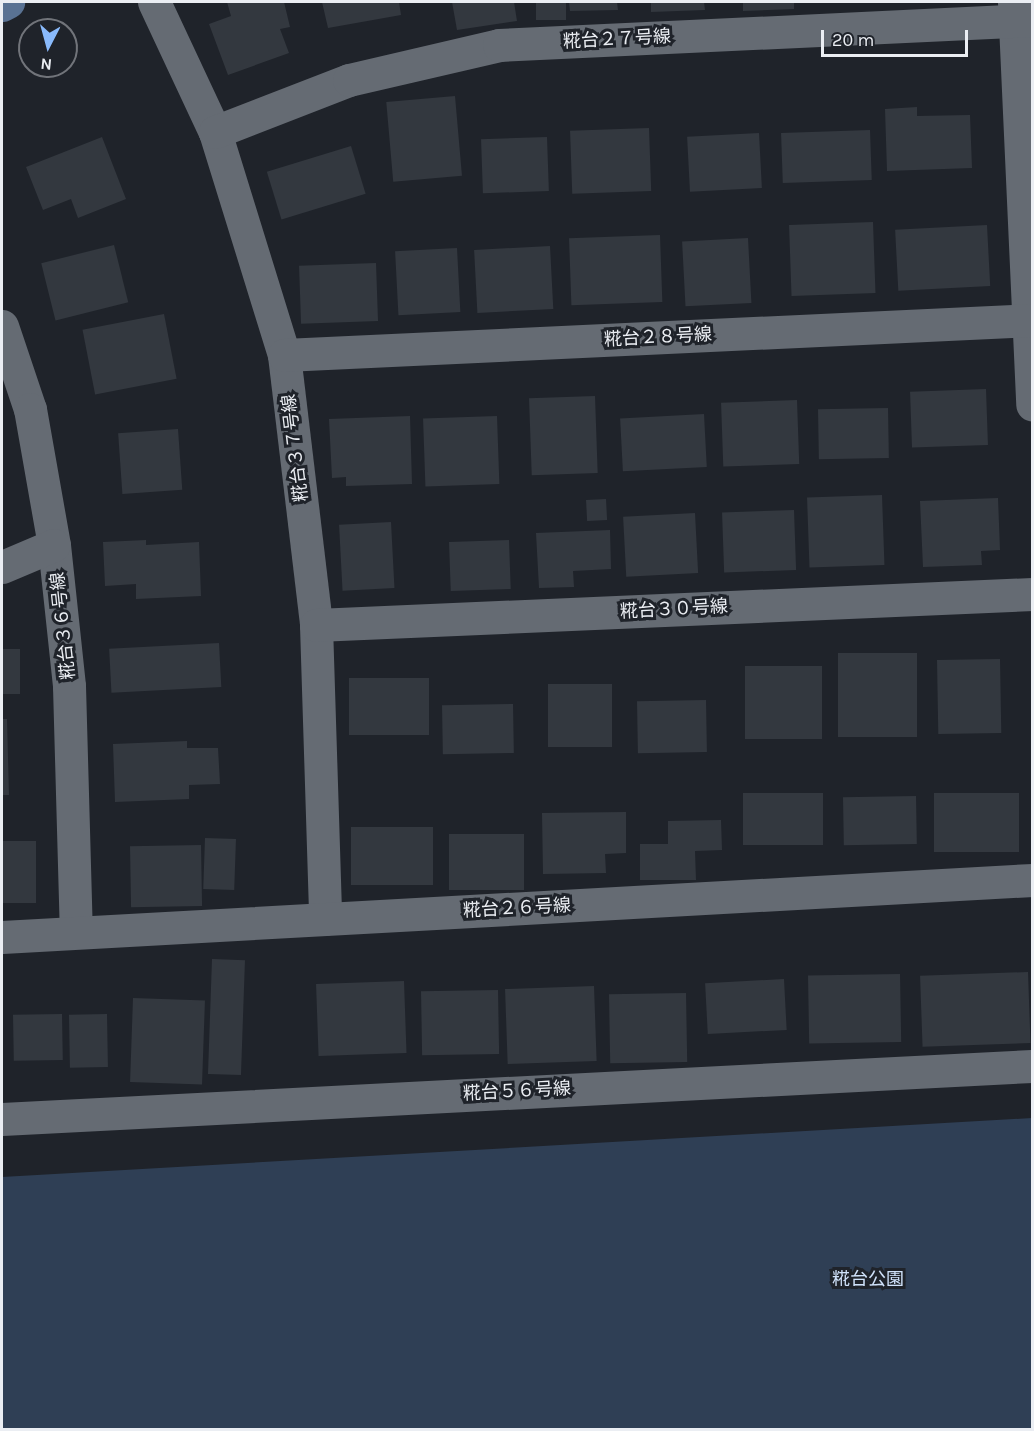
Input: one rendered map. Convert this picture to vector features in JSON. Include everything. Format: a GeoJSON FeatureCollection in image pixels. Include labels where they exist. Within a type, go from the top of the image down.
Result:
{"type":"FeatureCollection","features":[{"type":"Feature","properties":{"kind":"street"},"geometry":{"type":"LineString","coordinates":[[2,5],[8,2]]}},
{"type":"Feature","properties":{"kind":"street","name":"糀台３７号線"},"geometry":{"type":"LineString","coordinates":[[154,2],[216,132],[285,355],[316,625],[325,919]]}},
{"type":"Feature","properties":{"kind":"street"},"geometry":{"type":"LineString","coordinates":[[1021,14],[1032,405]]}},
{"type":"Feature","properties":{"kind":"street","name":"糀台２７号線"},"geometry":{"type":"LineString","coordinates":[[216,132],[348,80],[499,45],[1021,14]]}},
{"type":"Feature","properties":{"kind":"street","name":"糀台２８号線"},"geometry":{"type":"LineString","coordinates":[[285,355],[1030,320]]}},
{"type":"Feature","properties":{"kind":"street","name":"糀台３６号線"},"geometry":{"type":"LineString","coordinates":[[2,326],[30,409],[54,545],[69,686],[76,932]]}},
{"type":"Feature","properties":{"kind":"street"},"geometry":{"type":"LineString","coordinates":[[2,567],[54,545]]}},
{"type":"Feature","properties":{"kind":"street","name":"糀台３０号線"},"geometry":{"type":"LineString","coordinates":[[316,625],[1032,594]]}},
{"type":"Feature","properties":{"kind":"street","name":"糀台２６号線"},"geometry":{"type":"LineString","coordinates":[[2,937],[1032,880]]}},
{"type":"Feature","properties":{"kind":"street","name":"糀台５６号線"},"geometry":{"type":"LineString","coordinates":[[2,1119],[1032,1066]]}},
{"type":"Feature","properties":{"kind":"green space","name":"糀台公園"},"geometry":{"type":"Polygon","coordinates":[[[1032,1118],[1032,1429],[2,1429],[2,1177],[1032,1118]]]}},
{"type":"Feature","properties":{"kind":"building"},"geometry":{"type":"Polygon","coordinates":[[[227,2],[284,2],[290,27],[280,29],[289,53],[228,75],[209,24],[231,16],[227,2]]]}},
{"type":"Feature","properties":{"kind":"building"},"geometry":{"type":"Polygon","coordinates":[[[322,2],[399,2],[401,15],[328,28],[322,2]]]}},
{"type":"Feature","properties":{"kind":"building"},"geometry":{"type":"Polygon","coordinates":[[[452,2],[514,2],[517,21],[457,30],[452,2]]]}},
{"type":"Feature","properties":{"kind":"building"},"geometry":{"type":"Polygon","coordinates":[[[536,2],[566,2],[566,20],[536,20],[536,2]]]}},
{"type":"Feature","properties":{"kind":"building"},"geometry":{"type":"Polygon","coordinates":[[[569,2],[617,2],[618,10],[570,11],[569,2]]]}},
{"type":"Feature","properties":{"kind":"building"},"geometry":{"type":"Polygon","coordinates":[[[651,2],[704,2],[705,10],[651,12],[651,2]]]}},
{"type":"Feature","properties":{"kind":"building"},"geometry":{"type":"Polygon","coordinates":[[[743,2],[794,2],[794,9],[743,11],[743,2]]]}},
{"type":"Feature","properties":{"kind":"building"},"geometry":{"type":"Polygon","coordinates":[[[455,96],[462,176],[393,182],[386,102],[455,96]]]}},
{"type":"Feature","properties":{"kind":"building"},"geometry":{"type":"Polygon","coordinates":[[[917,107],[917,116],[970,115],[972,168],[887,171],[885,109],[917,107]]]}},
{"type":"Feature","properties":{"kind":"building"},"geometry":{"type":"Polygon","coordinates":[[[649,128],[651,191],[572,194],[570,131],[649,128]]]}},
{"type":"Feature","properties":{"kind":"building"},"geometry":{"type":"Polygon","coordinates":[[[870,130],[872,180],[783,183],[781,133],[870,130]]]}},
{"type":"Feature","properties":{"kind":"building"},"geometry":{"type":"Polygon","coordinates":[[[759,133],[762,188],[690,192],[687,137],[759,133]]]}},
{"type":"Feature","properties":{"kind":"building"},"geometry":{"type":"Polygon","coordinates":[[[102,137],[126,199],[78,218],[71,199],[43,210],[26,167],[102,137]]]}},
{"type":"Feature","properties":{"kind":"building"},"geometry":{"type":"Polygon","coordinates":[[[547,137],[549,191],[483,193],[481,139],[547,137]]]}},
{"type":"Feature","properties":{"kind":"building"},"geometry":{"type":"Polygon","coordinates":[[[351,146],[366,194],[281,220],[267,172],[351,146]]]}},
{"type":"Feature","properties":{"kind":"building"},"geometry":{"type":"Polygon","coordinates":[[[873,222],[875,293],[792,296],[789,225],[873,222]]]}},
{"type":"Feature","properties":{"kind":"building"},"geometry":{"type":"Polygon","coordinates":[[[987,225],[990,286],[898,291],[895,230],[987,225]]]}},
{"type":"Feature","properties":{"kind":"building"},"geometry":{"type":"Polygon","coordinates":[[[660,235],[662,302],[571,305],[569,238],[660,235]]]}},
{"type":"Feature","properties":{"kind":"building"},"geometry":{"type":"Polygon","coordinates":[[[748,238],[751,303],[685,306],[682,241],[748,238]]]}},
{"type":"Feature","properties":{"kind":"building"},"geometry":{"type":"Polygon","coordinates":[[[114,245],[128,302],[56,320],[41,263],[114,245]]]}},
{"type":"Feature","properties":{"kind":"building"},"geometry":{"type":"Polygon","coordinates":[[[550,246],[553,309],[477,313],[474,250],[550,246]]]}},
{"type":"Feature","properties":{"kind":"building"},"geometry":{"type":"Polygon","coordinates":[[[457,248],[460,312],[398,315],[395,251],[457,248]]]}},
{"type":"Feature","properties":{"kind":"building"},"geometry":{"type":"Polygon","coordinates":[[[376,263],[378,321],[301,324],[299,266],[376,263]]]}},
{"type":"Feature","properties":{"kind":"building"},"geometry":{"type":"Polygon","coordinates":[[[164,314],[177,379],[95,395],[83,330],[164,314]]]}},
{"type":"Feature","properties":{"kind":"building"},"geometry":{"type":"Polygon","coordinates":[[[986,389],[988,445],[912,448],[910,392],[986,389]]]}},
{"type":"Feature","properties":{"kind":"building"},"geometry":{"type":"Polygon","coordinates":[[[595,396],[598,473],[532,475],[529,398],[595,396]]]}},
{"type":"Feature","properties":{"kind":"building"},"geometry":{"type":"Polygon","coordinates":[[[797,400],[799,464],[723,467],[721,403],[797,400]]]}},
{"type":"Feature","properties":{"kind":"building"},"geometry":{"type":"Polygon","coordinates":[[[888,408],[889,458],[819,459],[818,409],[888,408]]]}},
{"type":"Feature","properties":{"kind":"building"},"geometry":{"type":"Polygon","coordinates":[[[704,414],[707,467],[623,471],[620,418],[704,414]]]}},
{"type":"Feature","properties":{"kind":"building"},"geometry":{"type":"Polygon","coordinates":[[[410,416],[412,484],[346,486],[346,477],[332,478],[329,419],[410,416]]]}},
{"type":"Feature","properties":{"kind":"building"},"geometry":{"type":"Polygon","coordinates":[[[497,416],[499,484],[425,487],[423,419],[497,416]]]}},
{"type":"Feature","properties":{"kind":"building"},"geometry":{"type":"Polygon","coordinates":[[[178,429],[182,490],[122,494],[118,433],[178,429]]]}},
{"type":"Feature","properties":{"kind":"building"},"geometry":{"type":"Polygon","coordinates":[[[882,495],[884,565],[809,568],[807,498],[882,495]]]}},
{"type":"Feature","properties":{"kind":"building"},"geometry":{"type":"Polygon","coordinates":[[[998,498],[1000,550],[981,551],[982,565],[923,567],[920,501],[998,498]]]}},
{"type":"Feature","properties":{"kind":"building"},"geometry":{"type":"Polygon","coordinates":[[[606,499],[607,520],[587,521],[586,500],[606,499]]]}},
{"type":"Feature","properties":{"kind":"building"},"geometry":{"type":"Polygon","coordinates":[[[794,510],[796,570],[724,572],[722,513],[794,510]]]}},
{"type":"Feature","properties":{"kind":"building"},"geometry":{"type":"Polygon","coordinates":[[[695,513],[698,573],[626,577],[623,517],[695,513]]]}},
{"type":"Feature","properties":{"kind":"building"},"geometry":{"type":"Polygon","coordinates":[[[391,522],[394,588],[343,591],[339,525],[391,522]]]}},
{"type":"Feature","properties":{"kind":"building"},"geometry":{"type":"Polygon","coordinates":[[[610,530],[611,569],[573,571],[574,587],[539,588],[536,533],[610,530]]]}},
{"type":"Feature","properties":{"kind":"building"},"geometry":{"type":"Polygon","coordinates":[[[146,540],[146,545],[199,542],[201,596],[136,599],[136,584],[105,586],[103,542],[146,540]]]}},
{"type":"Feature","properties":{"kind":"building"},"geometry":{"type":"Polygon","coordinates":[[[509,540],[511,589],[451,591],[449,542],[509,540]]]}},
{"type":"Feature","properties":{"kind":"building"},"geometry":{"type":"Polygon","coordinates":[[[219,643],[221,687],[111,693],[109,649],[219,643]]]}},
{"type":"Feature","properties":{"kind":"building"},"geometry":{"type":"Polygon","coordinates":[[[2,649],[20,649],[20,694],[2,694],[2,649]]]}},
{"type":"Feature","properties":{"kind":"building"},"geometry":{"type":"Polygon","coordinates":[[[838,653],[917,653],[917,737],[838,737],[838,653]]]}},
{"type":"Feature","properties":{"kind":"building"},"geometry":{"type":"Polygon","coordinates":[[[1000,659],[1001,733],[938,734],[937,660],[1000,659]]]}},
{"type":"Feature","properties":{"kind":"building"},"geometry":{"type":"Polygon","coordinates":[[[745,666],[822,666],[822,739],[745,739],[745,666]]]}},
{"type":"Feature","properties":{"kind":"building"},"geometry":{"type":"Polygon","coordinates":[[[349,678],[429,678],[429,735],[349,735],[349,678]]]}},
{"type":"Feature","properties":{"kind":"building"},"geometry":{"type":"Polygon","coordinates":[[[548,684],[612,684],[612,747],[548,747],[548,684]]]}},
{"type":"Feature","properties":{"kind":"building"},"geometry":{"type":"Polygon","coordinates":[[[706,700],[707,752],[638,753],[637,701],[706,700]]]}},
{"type":"Feature","properties":{"kind":"building"},"geometry":{"type":"Polygon","coordinates":[[[513,704],[514,753],[443,754],[442,705],[513,704]]]}},
{"type":"Feature","properties":{"kind":"building"},"geometry":{"type":"Polygon","coordinates":[[[2,719],[7,719],[9,795],[2,795],[2,719]]]}},
{"type":"Feature","properties":{"kind":"building"},"geometry":{"type":"Polygon","coordinates":[[[187,741],[187,748],[218,748],[220,784],[189,785],[189,799],[115,802],[113,744],[187,741]]]}},
{"type":"Feature","properties":{"kind":"building"},"geometry":{"type":"Polygon","coordinates":[[[743,793],[823,793],[823,845],[743,845],[743,793]]]}},
{"type":"Feature","properties":{"kind":"building"},"geometry":{"type":"Polygon","coordinates":[[[934,793],[1019,793],[1019,852],[934,852],[934,793]]]}},
{"type":"Feature","properties":{"kind":"building"},"geometry":{"type":"Polygon","coordinates":[[[916,796],[917,844],[844,845],[843,797],[916,796]]]}},
{"type":"Feature","properties":{"kind":"building"},"geometry":{"type":"Polygon","coordinates":[[[626,812],[626,853],[605,854],[606,873],[543,874],[542,813],[626,812]]]}},
{"type":"Feature","properties":{"kind":"building"},"geometry":{"type":"Polygon","coordinates":[[[721,820],[722,850],[695,851],[696,880],[640,880],[640,844],[668,844],[668,821],[721,820]]]}},
{"type":"Feature","properties":{"kind":"building"},"geometry":{"type":"Polygon","coordinates":[[[351,827],[433,827],[433,885],[351,885],[351,827]]]}},
{"type":"Feature","properties":{"kind":"building"},"geometry":{"type":"Polygon","coordinates":[[[449,834],[524,834],[524,890],[449,890],[449,834]]]}},
{"type":"Feature","properties":{"kind":"building"},"geometry":{"type":"Polygon","coordinates":[[[205,838],[236,839],[234,890],[203,889],[205,838]]]}},
{"type":"Feature","properties":{"kind":"building"},"geometry":{"type":"Polygon","coordinates":[[[2,841],[36,841],[36,903],[2,903],[2,841]]]}},
{"type":"Feature","properties":{"kind":"building"},"geometry":{"type":"Polygon","coordinates":[[[201,845],[202,906],[131,907],[130,846],[201,845]]]}},
{"type":"Feature","properties":{"kind":"building"},"geometry":{"type":"Polygon","coordinates":[[[212,959],[245,960],[241,1075],[208,1074],[212,959]]]}},
{"type":"Feature","properties":{"kind":"building"},"geometry":{"type":"Polygon","coordinates":[[[1028,972],[1030,1043],[923,1047],[920,976],[1028,972]]]}},
{"type":"Feature","properties":{"kind":"building"},"geometry":{"type":"Polygon","coordinates":[[[900,974],[901,1042],[809,1044],[808,976],[900,974]]]}},
{"type":"Feature","properties":{"kind":"building"},"geometry":{"type":"Polygon","coordinates":[[[784,979],[787,1030],[708,1034],[705,983],[784,979]]]}},
{"type":"Feature","properties":{"kind":"building"},"geometry":{"type":"Polygon","coordinates":[[[404,981],[407,1053],[319,1056],[316,984],[404,981]]]}},
{"type":"Feature","properties":{"kind":"building"},"geometry":{"type":"Polygon","coordinates":[[[594,986],[597,1061],[508,1064],[505,989],[594,986]]]}},
{"type":"Feature","properties":{"kind":"building"},"geometry":{"type":"Polygon","coordinates":[[[498,990],[499,1054],[422,1055],[421,991],[498,990]]]}},
{"type":"Feature","properties":{"kind":"building"},"geometry":{"type":"Polygon","coordinates":[[[686,993],[687,1062],[610,1063],[609,994],[686,993]]]}},
{"type":"Feature","properties":{"kind":"building"},"geometry":{"type":"Polygon","coordinates":[[[133,998],[205,1001],[202,1084],[130,1082],[133,998]]]}},
{"type":"Feature","properties":{"kind":"building"},"geometry":{"type":"Polygon","coordinates":[[[62,1014],[63,1060],[14,1061],[13,1015],[62,1014]]]}},
{"type":"Feature","properties":{"kind":"building"},"geometry":{"type":"Polygon","coordinates":[[[107,1014],[108,1067],[70,1068],[69,1015],[107,1014]]]}}]}
